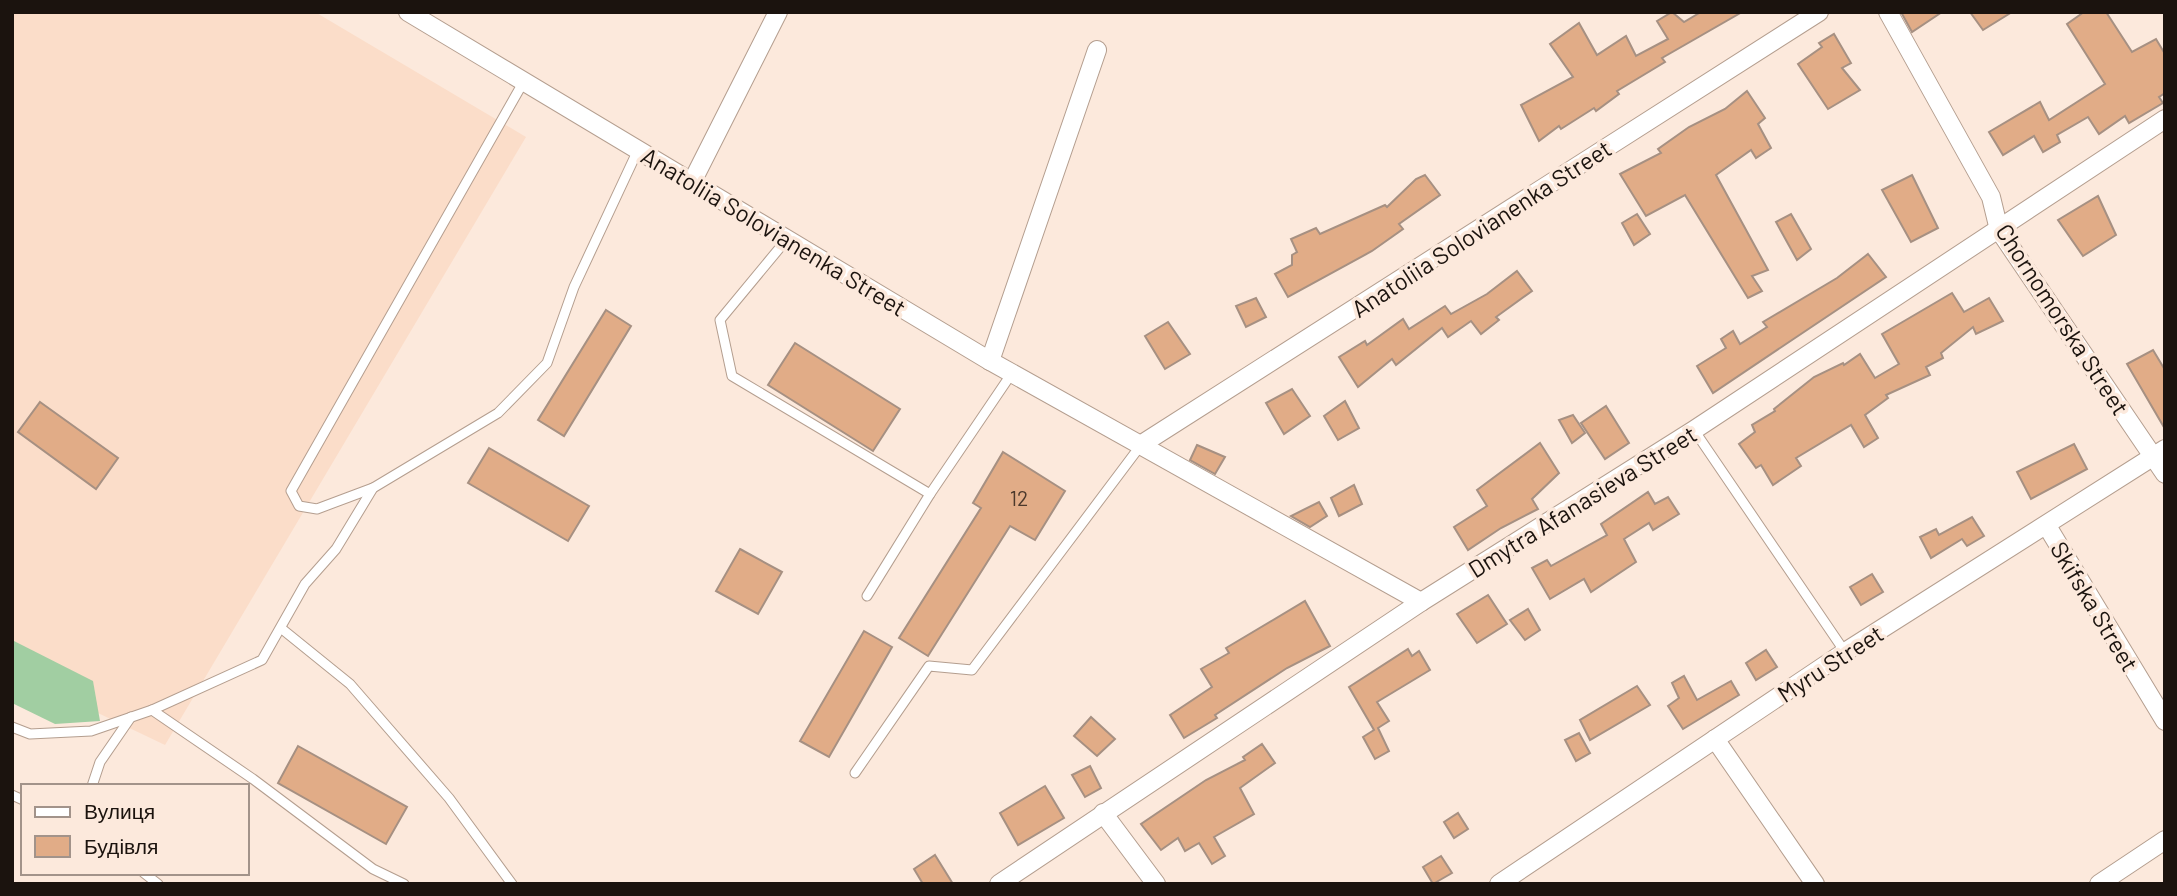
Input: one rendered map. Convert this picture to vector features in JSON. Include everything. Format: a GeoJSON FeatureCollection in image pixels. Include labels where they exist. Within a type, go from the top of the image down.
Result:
{"type":"FeatureCollection","features":[{"type":"Feature","properties":{"kind":"street","name":"Anatoliia Solovianenka Street"},"geometry":{"type":"LineString","coordinates":[[408,12],[990,361],[1422,602]]}},
{"type":"Feature","properties":{"kind":"street"},"geometry":{"type":"LineString","coordinates":[[692,182],[778,12]]}},
{"type":"Feature","properties":{"kind":"street","name":"Anatoliia Solovianenka Street"},"geometry":{"type":"LineString","coordinates":[[1142,444],[1819,12]]}},
{"type":"Feature","properties":{"kind":"street","name":"Chornomorska Street"},"geometry":{"type":"LineString","coordinates":[[1888,12],[1991,197],[1999,230],[2159,453],[2165,474]]}},
{"type":"Feature","properties":{"kind":"street"},"geometry":{"type":"LineString","coordinates":[[990,361],[1097,50]]}},
{"type":"Feature","properties":{"kind":"street","name":"Dmytra Afanasieva Street"},"geometry":{"type":"LineString","coordinates":[[999,884],[1422,602],[1694,430],[2165,119]]}},
{"type":"Feature","properties":{"kind":"street","name":"Myru Street"},"geometry":{"type":"LineString","coordinates":[[1501,883],[1845,652],[2159,453]]}},
{"type":"Feature","properties":{"kind":"street","name":"Skifska Street"},"geometry":{"type":"LineString","coordinates":[[2047,526],[2165,721]]}},
{"type":"Feature","properties":{"kind":"street"},"geometry":{"type":"LineString","coordinates":[[1715,739],[1815,884]]}},
{"type":"Feature","properties":{"kind":"street"},"geometry":{"type":"LineString","coordinates":[[1103,813],[1156,884]]}},
{"type":"Feature","properties":{"kind":"street"},"geometry":{"type":"LineString","coordinates":[[2099,884],[2165,840]]}},
{"type":"Feature","properties":{"kind":"lane"},"geometry":{"type":"LineString","coordinates":[[524,81],[291,491],[299,506],[317,509],[373,488],[498,413],[547,363],[574,287],[638,150]]}},
{"type":"Feature","properties":{"kind":"lane"},"geometry":{"type":"LineString","coordinates":[[787,239],[720,320],[732,376],[930,494]]}},
{"type":"Feature","properties":{"kind":"lane"},"geometry":{"type":"LineString","coordinates":[[867,596],[930,494],[1012,373]]}},
{"type":"Feature","properties":{"kind":"lane"},"geometry":{"type":"LineString","coordinates":[[1694,430],[1845,652]]}},
{"type":"Feature","properties":{"kind":"lane"},"geometry":{"type":"LineString","coordinates":[[855,772],[929,666],[972,670],[1142,444]]}},
{"type":"Feature","properties":{"kind":"lane"},"geometry":{"type":"LineString","coordinates":[[12,727],[30,734],[91,731],[152,710],[262,660],[282,629],[305,584],[336,550],[373,488]]}},
{"type":"Feature","properties":{"kind":"lane"},"geometry":{"type":"LineString","coordinates":[[282,629],[350,684],[449,797],[512,884]]}},
{"type":"Feature","properties":{"kind":"lane"},"geometry":{"type":"LineString","coordinates":[[152,710],[253,779],[373,869],[404,884]]}},
{"type":"Feature","properties":{"kind":"lane"},"geometry":{"type":"LineString","coordinates":[[93,784],[100,762],[131,717]]}},
{"type":"Feature","properties":{"kind":"shaded area"},"geometry":{"type":"Polygon","coordinates":[[[12,12],[315,12],[526,137],[165,745],[12,672],[12,12]]]}},
{"type":"Feature","properties":{"kind":"green space"},"geometry":{"type":"Polygon","coordinates":[[[12,640],[93,681],[100,721],[55,724],[12,703],[12,640]]]}},
{"type":"Feature","properties":{"kind":"building"},"geometry":{"type":"Polygon","coordinates":[[[1672,12],[1684,22],[1701,12],[1742,12],[1662,58],[1665,62],[1617,91],[1619,94],[1596,111],[1594,108],[1561,129],[1559,126],[1539,141],[1521,105],[1573,77],[1550,44],[1579,23],[1597,55],[1626,36],[1636,56],[1668,39],[1657,21],[1672,12]]]}},
{"type":"Feature","properties":{"kind":"building"},"geometry":{"type":"Polygon","coordinates":[[[1901,12],[1942,12],[1912,32],[1901,12]]]}},
{"type":"Feature","properties":{"kind":"building"},"geometry":{"type":"Polygon","coordinates":[[[1970,12],[2012,12],[1983,30],[1970,12]]]}},
{"type":"Feature","properties":{"kind":"building"},"geometry":{"type":"Polygon","coordinates":[[[2084,12],[2106,12],[2132,52],[2156,39],[2165,54],[2165,93],[2159,97],[2163,103],[2129,123],[2125,116],[2099,134],[2088,117],[2057,135],[2060,142],[2043,152],[2034,136],[2003,155],[1989,132],[2040,102],[2049,120],[2105,84],[2067,24],[2084,12]]]}},
{"type":"Feature","properties":{"kind":"building"},"geometry":{"type":"Polygon","coordinates":[[[1834,34],[1851,63],[1842,68],[1860,90],[1828,109],[1798,64],[1822,47],[1819,43],[1834,34]]]}},
{"type":"Feature","properties":{"kind":"building"},"geometry":{"type":"Polygon","coordinates":[[[1747,91],[1765,118],[1758,124],[1771,148],[1756,158],[1751,150],[1716,175],[1768,270],[1752,276],[1762,291],[1748,298],[1685,195],[1646,216],[1620,174],[1661,153],[1658,149],[1689,127],[1725,109],[1747,91]]]}},
{"type":"Feature","properties":{"kind":"building"},"geometry":{"type":"Polygon","coordinates":[[[1425,175],[1440,195],[1399,224],[1403,229],[1372,251],[1288,297],[1275,274],[1292,265],[1292,255],[1297,252],[1291,239],[1316,228],[1320,234],[1385,205],[1387,207],[1416,179],[1425,175]]]}},
{"type":"Feature","properties":{"kind":"building"},"geometry":{"type":"Polygon","coordinates":[[[1912,175],[1938,228],[1911,242],[1882,190],[1912,175]]]}},
{"type":"Feature","properties":{"kind":"building"},"geometry":{"type":"Polygon","coordinates":[[[2098,196],[2116,235],[2083,256],[2058,220],[2098,196]]]}},
{"type":"Feature","properties":{"kind":"building"},"geometry":{"type":"Polygon","coordinates":[[[1637,214],[1650,234],[1634,245],[1622,223],[1637,214]]]}},
{"type":"Feature","properties":{"kind":"building"},"geometry":{"type":"Polygon","coordinates":[[[1791,214],[1811,249],[1797,260],[1776,222],[1791,214]]]}},
{"type":"Feature","properties":{"kind":"building"},"geometry":{"type":"Polygon","coordinates":[[[1868,254],[1886,277],[1713,393],[1697,366],[1726,348],[1721,339],[1733,331],[1740,344],[1767,327],[1763,322],[1837,278],[1868,254]]]}},
{"type":"Feature","properties":{"kind":"building"},"geometry":{"type":"Polygon","coordinates":[[[1517,271],[1532,291],[1496,317],[1499,320],[1481,334],[1471,321],[1448,337],[1442,328],[1396,365],[1392,359],[1358,387],[1339,357],[1365,341],[1367,345],[1403,319],[1409,329],[1445,306],[1451,314],[1487,294],[1517,271]]]}},
{"type":"Feature","properties":{"kind":"building"},"geometry":{"type":"Polygon","coordinates":[[[1952,293],[1964,312],[1989,298],[2003,321],[1976,334],[1973,327],[1941,353],[1943,358],[1926,367],[1930,375],[1886,395],[1888,398],[1865,415],[1878,438],[1864,447],[1851,425],[1796,458],[1801,466],[1773,485],[1761,465],[1756,468],[1739,444],[1755,432],[1752,425],[1775,411],[1774,409],[1814,377],[1843,363],[1844,365],[1860,354],[1875,378],[1899,364],[1882,334],[1952,293]]]}},
{"type":"Feature","properties":{"kind":"building"},"geometry":{"type":"Polygon","coordinates":[[[1256,298],[1266,317],[1246,327],[1236,306],[1256,298]]]}},
{"type":"Feature","properties":{"kind":"building"},"geometry":{"type":"Polygon","coordinates":[[[606,310],[631,326],[564,436],[538,420],[606,310]]]}},
{"type":"Feature","properties":{"kind":"building"},"geometry":{"type":"Polygon","coordinates":[[[1168,322],[1190,354],[1165,369],[1145,336],[1168,322]]]}},
{"type":"Feature","properties":{"kind":"building"},"geometry":{"type":"Polygon","coordinates":[[[795,343],[900,409],[873,451],[768,385],[795,343]]]}},
{"type":"Feature","properties":{"kind":"building"},"geometry":{"type":"Polygon","coordinates":[[[2153,350],[2165,370],[2165,429],[2127,364],[2153,350]]]}},
{"type":"Feature","properties":{"kind":"building"},"geometry":{"type":"Polygon","coordinates":[[[1292,389],[1310,416],[1284,434],[1266,403],[1292,389]]]}},
{"type":"Feature","properties":{"kind":"building"},"geometry":{"type":"Polygon","coordinates":[[[1345,401],[1359,428],[1338,440],[1324,416],[1345,401]]]}},
{"type":"Feature","properties":{"kind":"building"},"geometry":{"type":"Polygon","coordinates":[[[40,402],[118,458],[96,489],[18,432],[40,402]]]}},
{"type":"Feature","properties":{"kind":"building"},"geometry":{"type":"Polygon","coordinates":[[[1606,406],[1629,443],[1605,459],[1581,423],[1606,406]]]}},
{"type":"Feature","properties":{"kind":"building"},"geometry":{"type":"Polygon","coordinates":[[[1573,415],[1585,433],[1572,443],[1559,420],[1573,415]]]}},
{"type":"Feature","properties":{"kind":"building"},"geometry":{"type":"Polygon","coordinates":[[[1540,443],[1559,473],[1532,499],[1538,509],[1501,528],[1468,550],[1454,527],[1487,506],[1477,490],[1540,443]]]}},
{"type":"Feature","properties":{"kind":"building"},"geometry":{"type":"Polygon","coordinates":[[[2074,444],[2087,469],[2031,499],[2017,472],[2074,444]]]}},
{"type":"Feature","properties":{"kind":"building"},"geometry":{"type":"Polygon","coordinates":[[[1197,445],[1225,457],[1215,474],[1190,460],[1197,445]]]}},
{"type":"Feature","properties":{"kind":"building"},"geometry":{"type":"Polygon","coordinates":[[[489,448],[589,506],[568,541],[468,483],[489,448]]]}},
{"type":"Feature","properties":{"kind":"building"},"geometry":{"type":"Polygon","coordinates":[[[1003,452],[1065,491],[1035,540],[1010,526],[928,656],[899,638],[981,508],[973,503],[1003,452]]]}},
{"type":"Feature","properties":{"kind":"building"},"geometry":{"type":"Polygon","coordinates":[[[1354,485],[1362,504],[1339,516],[1331,498],[1354,485]]]}},
{"type":"Feature","properties":{"kind":"building"},"geometry":{"type":"Polygon","coordinates":[[[1648,492],[1655,504],[1668,497],[1679,514],[1653,530],[1649,523],[1624,539],[1636,562],[1591,592],[1584,579],[1550,599],[1532,568],[1547,560],[1551,566],[1607,535],[1601,524],[1648,492]]]}},
{"type":"Feature","properties":{"kind":"building"},"geometry":{"type":"Polygon","coordinates":[[[1319,502],[1327,516],[1310,527],[1291,516],[1319,502]]]}},
{"type":"Feature","properties":{"kind":"building"},"geometry":{"type":"Polygon","coordinates":[[[1972,517],[1984,536],[1967,546],[1962,539],[1931,558],[1920,537],[1936,529],[1939,535],[1972,517]]]}},
{"type":"Feature","properties":{"kind":"building"},"geometry":{"type":"Polygon","coordinates":[[[740,549],[782,572],[758,614],[716,591],[740,549]]]}},
{"type":"Feature","properties":{"kind":"building"},"geometry":{"type":"Polygon","coordinates":[[[1872,574],[1883,592],[1861,605],[1850,587],[1872,574]]]}},
{"type":"Feature","properties":{"kind":"building"},"geometry":{"type":"Polygon","coordinates":[[[1488,595],[1507,624],[1477,643],[1457,614],[1488,595]]]}},
{"type":"Feature","properties":{"kind":"building"},"geometry":{"type":"Polygon","coordinates":[[[1305,601],[1330,646],[1287,668],[1184,738],[1170,715],[1212,687],[1201,669],[1229,653],[1226,648],[1305,601]]]}},
{"type":"Feature","properties":{"kind":"building"},"geometry":{"type":"Polygon","coordinates":[[[1528,609],[1540,630],[1525,640],[1510,620],[1528,609]]]}},
{"type":"Feature","properties":{"kind":"building"},"geometry":{"type":"Polygon","coordinates":[[[864,631],[892,647],[829,757],[800,741],[864,631]]]}},
{"type":"Feature","properties":{"kind":"building"},"geometry":{"type":"Polygon","coordinates":[[[1408,649],[1412,656],[1419,651],[1430,670],[1377,702],[1389,721],[1378,728],[1389,751],[1375,759],[1363,737],[1374,730],[1349,687],[1408,649]]]}},
{"type":"Feature","properties":{"kind":"building"},"geometry":{"type":"Polygon","coordinates":[[[1766,650],[1777,667],[1756,680],[1746,663],[1766,650]]]}},
{"type":"Feature","properties":{"kind":"building"},"geometry":{"type":"Polygon","coordinates":[[[1684,676],[1697,700],[1731,681],[1739,695],[1683,729],[1668,706],[1679,698],[1672,683],[1684,676]]]}},
{"type":"Feature","properties":{"kind":"building"},"geometry":{"type":"Polygon","coordinates":[[[1637,686],[1650,705],[1590,740],[1580,720],[1637,686]]]}},
{"type":"Feature","properties":{"kind":"building"},"geometry":{"type":"Polygon","coordinates":[[[1091,717],[1115,739],[1097,756],[1074,736],[1091,717]]]}},
{"type":"Feature","properties":{"kind":"building"},"geometry":{"type":"Polygon","coordinates":[[[1579,733],[1590,753],[1576,761],[1565,740],[1579,733]]]}},
{"type":"Feature","properties":{"kind":"building"},"geometry":{"type":"Polygon","coordinates":[[[1262,744],[1275,763],[1240,788],[1254,814],[1214,837],[1225,856],[1212,864],[1199,843],[1185,851],[1178,838],[1161,850],[1141,824],[1206,780],[1245,760],[1243,757],[1262,744]]]}},
{"type":"Feature","properties":{"kind":"building"},"geometry":{"type":"Polygon","coordinates":[[[298,746],[407,807],[386,844],[278,783],[298,746]]]}},
{"type":"Feature","properties":{"kind":"building"},"geometry":{"type":"Polygon","coordinates":[[[1090,766],[1101,788],[1085,797],[1072,775],[1090,766]]]}},
{"type":"Feature","properties":{"kind":"building"},"geometry":{"type":"Polygon","coordinates":[[[1045,786],[1064,818],[1018,845],[1000,813],[1045,786]]]}},
{"type":"Feature","properties":{"kind":"building"},"geometry":{"type":"Polygon","coordinates":[[[1458,813],[1468,829],[1454,838],[1444,822],[1458,813]]]}},
{"type":"Feature","properties":{"kind":"building"},"geometry":{"type":"Polygon","coordinates":[[[935,855],[953,884],[923,884],[914,869],[935,855]]]}},
{"type":"Feature","properties":{"kind":"building"},"geometry":{"type":"Polygon","coordinates":[[[1441,856],[1452,873],[1433,884],[1423,867],[1441,856]]]}}]}
